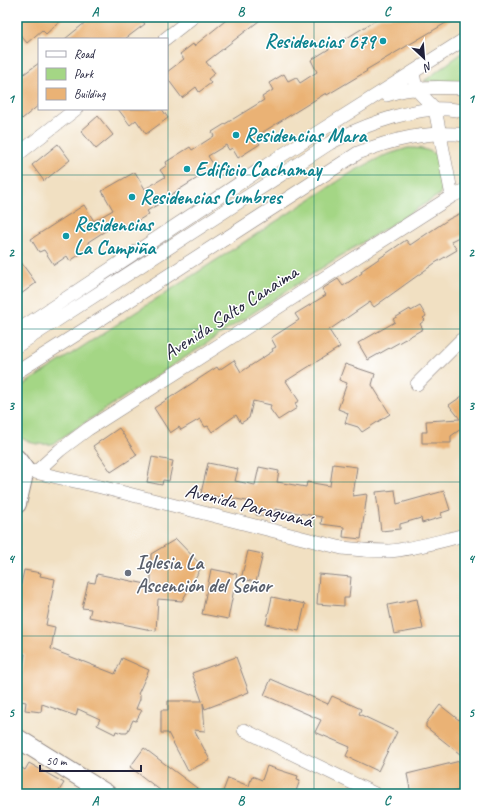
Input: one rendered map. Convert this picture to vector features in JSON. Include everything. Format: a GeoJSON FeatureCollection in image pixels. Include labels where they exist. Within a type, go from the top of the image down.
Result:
{"type":"FeatureCollection","features":[{"type":"Feature","properties":{"kind":"main road"},"geometry":{"type":"LineString","coordinates":[[17,504],[26,467]]}},
{"type":"Feature","properties":{"kind":"main road"},"geometry":{"type":"LineString","coordinates":[[19,738],[106,794]]}},
{"type":"Feature","properties":{"kind":"street"},"geometry":{"type":"LineString","coordinates":[[166,38],[193,17]]}},
{"type":"Feature","properties":{"kind":"street"},"geometry":{"type":"LineString","coordinates":[[17,331],[276,160],[464,41]]}},
{"type":"Feature","properties":{"kind":"street"},"geometry":{"type":"LineString","coordinates":[[413,72],[416,89],[435,109],[452,196]]}},
{"type":"Feature","properties":{"kind":"street"},"geometry":{"type":"LineString","coordinates":[[368,102],[400,90],[447,87],[465,88]]}},
{"type":"Feature","properties":{"kind":"street"},"geometry":{"type":"LineString","coordinates":[[17,346],[330,143],[351,132],[383,120],[435,109],[465,111]]}},
{"type":"Feature","properties":{"kind":"street"},"geometry":{"type":"LineString","coordinates":[[17,155],[75,110]]}},
{"type":"Feature","properties":{"kind":"street"},"geometry":{"type":"LineString","coordinates":[[17,372],[358,153],[385,143],[424,136],[441,134],[465,135]]}},
{"type":"Feature","properties":{"kind":"street","name":"Avenida Salto Canaima"},"geometry":{"type":"LineString","coordinates":[[26,467],[60,450],[88,429],[452,196],[465,190]]}},
{"type":"Feature","properties":{"kind":"street"},"geometry":{"type":"LineString","coordinates":[[417,384],[465,338]]}},
{"type":"Feature","properties":{"kind":"street","name":"Avenida Paraguaná"},"geometry":{"type":"LineString","coordinates":[[26,467],[342,548],[366,551],[390,551],[411,548],[465,535]]}},
{"type":"Feature","properties":{"kind":"street"},"geometry":{"type":"LineString","coordinates":[[244,730],[375,794]]}},
{"type":"Feature","properties":{"kind":"green space"},"geometry":{"type":"Polygon","coordinates":[[[462,53],[465,63],[465,82],[424,81],[462,53]]]}},
{"type":"Feature","properties":{"kind":"green space"},"geometry":{"type":"Polygon","coordinates":[[[408,148],[427,150],[437,156],[441,161],[444,180],[443,187],[439,195],[334,260],[52,444],[33,443],[17,435],[17,389],[354,171],[383,156],[408,148]]]}},
{"type":"Feature","properties":{"kind":"building"},"geometry":{"type":"Polygon","coordinates":[[[27,17],[65,17],[46,34],[42,30],[27,43],[17,31],[17,26],[27,17]]]}},
{"type":"Feature","properties":{"kind":"building"},"geometry":{"type":"Polygon","coordinates":[[[92,17],[139,17],[145,24],[126,38],[66,38],[92,17]]]}},
{"type":"Feature","properties":{"kind":"building"},"geometry":{"type":"Polygon","coordinates":[[[230,17],[264,17],[206,62],[215,73],[208,79],[211,83],[199,92],[196,87],[182,98],[168,79],[168,71],[184,59],[180,54],[193,44],[194,46],[230,17]]]}},
{"type":"Feature","properties":{"kind":"building"},"geometry":{"type":"Polygon","coordinates":[[[381,17],[456,17],[366,70],[367,71],[327,95],[326,93],[255,137],[260,144],[238,158],[232,148],[229,150],[226,145],[208,156],[215,167],[161,201],[162,202],[147,211],[149,214],[134,223],[133,221],[118,230],[115,226],[113,226],[88,242],[91,247],[70,261],[67,256],[54,265],[44,250],[39,252],[31,239],[84,205],[94,221],[113,210],[102,191],[135,172],[145,189],[165,177],[160,170],[167,165],[166,162],[190,147],[192,150],[214,136],[212,132],[264,100],[262,97],[273,90],[269,83],[284,74],[288,81],[296,77],[300,83],[317,72],[311,60],[381,17]]]}},
{"type":"Feature","properties":{"kind":"building"},"geometry":{"type":"Polygon","coordinates":[[[38,64],[38,106],[22,119],[17,113],[17,79],[38,64]]]}},
{"type":"Feature","properties":{"kind":"building"},"geometry":{"type":"Polygon","coordinates":[[[119,110],[163,110],[168,118],[146,134],[136,120],[130,125],[119,110]]]}},
{"type":"Feature","properties":{"kind":"building"},"geometry":{"type":"Polygon","coordinates":[[[98,116],[113,135],[96,149],[81,131],[98,116]]]}},
{"type":"Feature","properties":{"kind":"building"},"geometry":{"type":"Polygon","coordinates":[[[58,144],[70,160],[44,181],[32,165],[58,144]]]}},
{"type":"Feature","properties":{"kind":"building"},"geometry":{"type":"Polygon","coordinates":[[[465,211],[465,234],[451,241],[457,250],[435,263],[374,307],[370,302],[329,330],[340,347],[286,381],[299,401],[295,403],[297,408],[278,420],[270,409],[271,405],[253,401],[249,418],[241,423],[236,415],[212,432],[208,426],[205,427],[200,419],[181,430],[179,427],[170,433],[154,408],[217,367],[219,370],[234,360],[241,372],[273,351],[272,349],[276,347],[271,338],[299,320],[295,314],[326,295],[322,289],[338,279],[343,286],[362,273],[361,271],[406,240],[410,245],[449,219],[465,211]]]}},
{"type":"Feature","properties":{"kind":"building"},"geometry":{"type":"Polygon","coordinates":[[[17,257],[36,283],[17,297],[17,257]]]}},
{"type":"Feature","properties":{"kind":"building"},"geometry":{"type":"Polygon","coordinates":[[[420,306],[426,316],[423,318],[425,320],[420,324],[423,329],[368,360],[358,343],[395,322],[393,319],[410,309],[411,311],[420,306]]]}},
{"type":"Feature","properties":{"kind":"building"},"geometry":{"type":"Polygon","coordinates":[[[345,364],[375,374],[372,385],[390,414],[362,432],[358,427],[345,423],[348,413],[338,409],[347,383],[339,380],[345,364]]]}},
{"type":"Feature","properties":{"kind":"building"},"geometry":{"type":"Polygon","coordinates":[[[465,394],[465,426],[451,436],[451,443],[422,443],[422,432],[427,432],[426,421],[460,419],[449,405],[465,394]]]}},
{"type":"Feature","properties":{"kind":"building"},"geometry":{"type":"Polygon","coordinates":[[[119,428],[137,455],[111,472],[93,446],[119,428]]]}},
{"type":"Feature","properties":{"kind":"building"},"geometry":{"type":"Polygon","coordinates":[[[152,457],[173,461],[169,481],[163,480],[162,485],[147,482],[152,457]]]}},
{"type":"Feature","properties":{"kind":"building"},"geometry":{"type":"Polygon","coordinates":[[[208,463],[238,469],[235,481],[255,485],[259,467],[279,471],[277,482],[306,487],[307,482],[330,486],[333,464],[357,467],[353,496],[367,494],[361,539],[343,537],[344,527],[321,524],[322,517],[275,509],[274,514],[271,514],[270,518],[256,515],[257,507],[251,506],[252,502],[231,498],[231,500],[201,493],[208,463]]]}},
{"type":"Feature","properties":{"kind":"building"},"geometry":{"type":"Polygon","coordinates":[[[395,490],[397,504],[444,491],[450,510],[441,513],[442,517],[422,523],[421,518],[400,524],[400,529],[381,531],[376,492],[395,490]]]}},
{"type":"Feature","properties":{"kind":"building"},"geometry":{"type":"Polygon","coordinates":[[[176,539],[202,566],[182,601],[158,599],[156,631],[89,617],[91,609],[82,608],[88,582],[95,583],[97,574],[151,585],[151,554],[176,539]]]}},
{"type":"Feature","properties":{"kind":"building"},"geometry":{"type":"Polygon","coordinates":[[[248,551],[263,554],[256,582],[241,579],[248,551]]]}},
{"type":"Feature","properties":{"kind":"building"},"geometry":{"type":"Polygon","coordinates":[[[211,569],[237,574],[228,619],[202,614],[211,569]]]}},
{"type":"Feature","properties":{"kind":"building"},"geometry":{"type":"Polygon","coordinates":[[[24,570],[41,573],[40,576],[55,579],[46,625],[55,627],[51,649],[115,674],[122,658],[149,670],[138,694],[140,695],[140,699],[136,709],[142,710],[136,721],[133,720],[127,733],[116,731],[115,734],[97,725],[100,719],[78,709],[76,716],[42,704],[41,712],[25,710],[26,702],[17,700],[17,678],[21,679],[25,654],[17,653],[17,588],[20,589],[24,570]]]}},
{"type":"Feature","properties":{"kind":"building"},"geometry":{"type":"Polygon","coordinates":[[[319,574],[351,577],[349,598],[344,598],[344,606],[317,604],[319,574]]]}},
{"type":"Feature","properties":{"kind":"building"},"geometry":{"type":"Polygon","coordinates":[[[272,597],[305,604],[299,631],[266,624],[272,597]]]}},
{"type":"Feature","properties":{"kind":"building"},"geometry":{"type":"Polygon","coordinates":[[[417,599],[423,629],[394,634],[388,605],[417,599]]]}},
{"type":"Feature","properties":{"kind":"building"},"geometry":{"type":"Polygon","coordinates":[[[236,657],[249,692],[205,709],[203,703],[205,731],[194,730],[210,760],[188,771],[168,733],[161,733],[161,710],[168,710],[168,701],[202,701],[192,673],[236,657]]]}},
{"type":"Feature","properties":{"kind":"building"},"geometry":{"type":"Polygon","coordinates":[[[271,679],[328,704],[332,696],[361,709],[359,714],[397,732],[378,771],[346,756],[350,747],[315,732],[321,720],[264,695],[271,679]]]}},
{"type":"Feature","properties":{"kind":"building"},"geometry":{"type":"Polygon","coordinates":[[[440,705],[459,720],[465,712],[465,758],[426,727],[426,723],[440,705]]]}},
{"type":"Feature","properties":{"kind":"building"},"geometry":{"type":"Polygon","coordinates":[[[144,748],[205,794],[165,794],[130,767],[144,748]]]}},
{"type":"Feature","properties":{"kind":"building"},"geometry":{"type":"Polygon","coordinates":[[[460,761],[465,781],[465,789],[445,794],[411,794],[407,774],[460,761]]]}},
{"type":"Feature","properties":{"kind":"building"},"geometry":{"type":"Polygon","coordinates":[[[29,763],[64,783],[57,794],[17,794],[17,765],[25,770],[29,763]]]}},
{"type":"Feature","properties":{"kind":"building"},"geometry":{"type":"Polygon","coordinates":[[[267,766],[298,776],[297,779],[300,780],[295,794],[222,794],[228,778],[249,786],[252,776],[262,780],[267,766]]]}},
{"type":"Feature","properties":{"kind":"place","name":"Residencias 679"},"geometry":{"type":"Point","coordinates":[383,41]}},
{"type":"Feature","properties":{"kind":"place","name":"Residencias Mara"},"geometry":{"type":"Point","coordinates":[236,135]}},
{"type":"Feature","properties":{"kind":"place","name":"Edificio Cachamay"},"geometry":{"type":"Point","coordinates":[187,169]}},
{"type":"Feature","properties":{"kind":"place","name":"Residencias Cumbres"},"geometry":{"type":"Point","coordinates":[132,197]}},
{"type":"Feature","properties":{"kind":"place","name":"Residencias La Campiña"},"geometry":{"type":"Point","coordinates":[66,236]}},
{"type":"Feature","properties":{"kind":"place","name":"Iglesia La Ascención del Señor"},"geometry":{"type":"Point","coordinates":[128,573]}}]}
